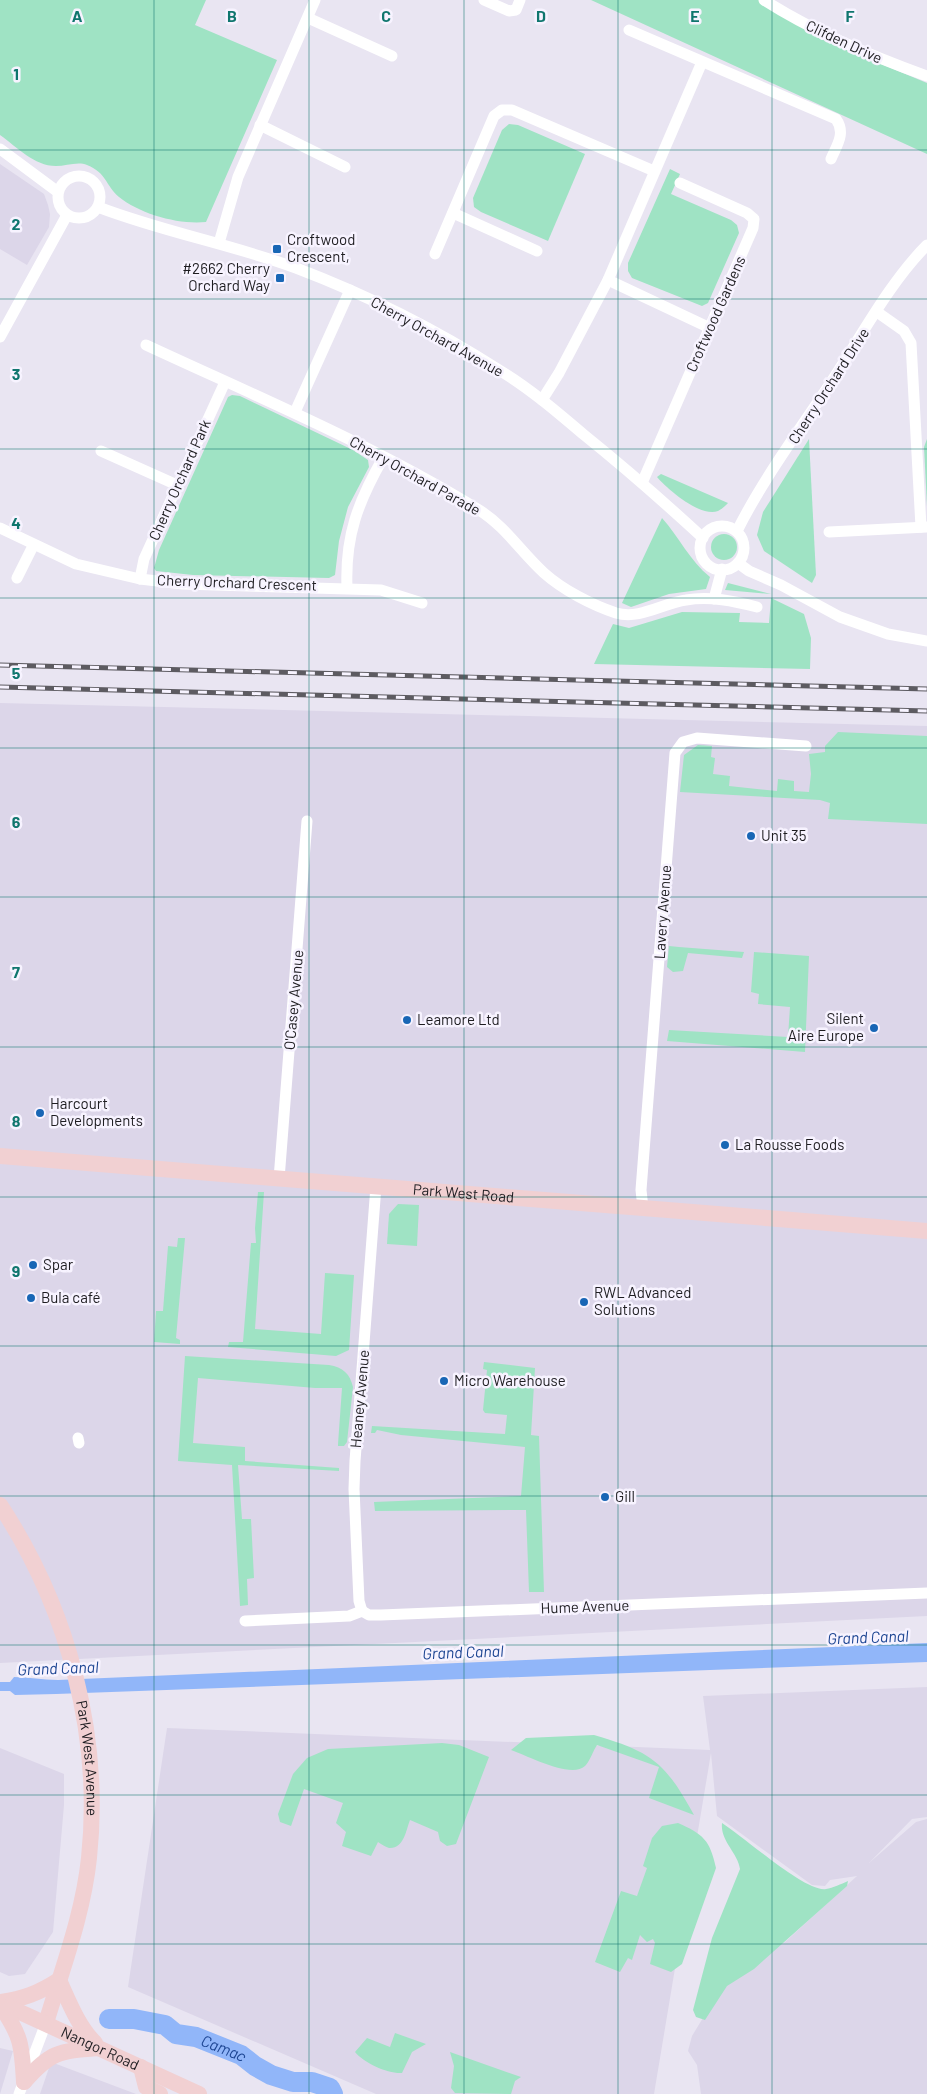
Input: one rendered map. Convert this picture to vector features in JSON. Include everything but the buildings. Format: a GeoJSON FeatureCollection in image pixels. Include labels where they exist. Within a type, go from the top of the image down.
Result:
{"type":"FeatureCollection","features":[{"type":"Feature","properties":{"kind":"street"},"geometry":{"type":"LineString","coordinates":[[219,243],[238,177],[316,0]]}},
{"type":"Feature","properties":{"kind":"street"},"geometry":{"type":"LineString","coordinates":[[484,0],[509,11],[516,10],[520,0]]}},
{"type":"Feature","properties":{"kind":"street","name":"Clifden Drive"},"geometry":{"type":"LineString","coordinates":[[764,0],[790,16],[890,63],[927,76]]}},
{"type":"Feature","properties":{"kind":"street"},"geometry":{"type":"LineString","coordinates":[[308,18],[392,56]]}},
{"type":"Feature","properties":{"kind":"street"},"geometry":{"type":"LineString","coordinates":[[629,30],[836,119],[842,127],[831,159]]}},
{"type":"Feature","properties":{"kind":"street"},"geometry":{"type":"LineString","coordinates":[[542,400],[559,373],[608,280],[702,62]]}},
{"type":"Feature","properties":{"kind":"street"},"geometry":{"type":"LineString","coordinates":[[435,254],[494,116],[502,110],[512,110],[654,170]]}},
{"type":"Feature","properties":{"kind":"street"},"geometry":{"type":"LineString","coordinates":[[260,125],[345,167]]}},
{"type":"Feature","properties":{"kind":"street"},"geometry":{"type":"LineString","coordinates":[[0,149],[58,192]]}},
{"type":"Feature","properties":{"kind":"street"},"geometry":{"type":"LineString","coordinates":[[73,176],[82,176],[96,184],[100,192],[98,207],[82,218],[67,215],[60,208],[58,192],[64,182],[73,176]]}},
{"type":"Feature","properties":{"kind":"street","name":"Croftwood Gardens"},"geometry":{"type":"LineString","coordinates":[[642,483],[753,228],[754,219],[747,213],[680,184]]}},
{"type":"Feature","properties":{"kind":"street","name":"Cherry Orchard Avenue"},"geometry":{"type":"LineString","coordinates":[[98,207],[135,221],[219,243],[295,268],[399,312],[499,370],[542,400],[642,483],[702,538]]}},
{"type":"Feature","properties":{"kind":"street"},"geometry":{"type":"LineString","coordinates":[[453,213],[537,251]]}},
{"type":"Feature","properties":{"kind":"street"},"geometry":{"type":"LineString","coordinates":[[0,338],[67,215]]}},
{"type":"Feature","properties":{"kind":"street","name":"Cherry Orchard Drive"},"geometry":{"type":"LineString","coordinates":[[737,532],[761,487],[913,259],[927,245]]}},
{"type":"Feature","properties":{"kind":"street"},"geometry":{"type":"LineString","coordinates":[[608,280],[710,328]]}},
{"type":"Feature","properties":{"kind":"street"},"geometry":{"type":"LineString","coordinates":[[295,412],[350,290]]}},
{"type":"Feature","properties":{"kind":"street"},"geometry":{"type":"LineString","coordinates":[[829,532],[924,527],[922,426],[911,343],[904,331],[877,312]]}},
{"type":"Feature","properties":{"kind":"street","name":"Cherry Orchard Parade"},"geometry":{"type":"LineString","coordinates":[[146,345],[295,412],[482,512],[510,535],[544,573],[578,596],[605,609],[628,616],[687,600],[714,599],[757,607]]}},
{"type":"Feature","properties":{"kind":"street","name":"Cherry Orchard Park"},"geometry":{"type":"LineString","coordinates":[[140,579],[144,559],[225,382]]}},
{"type":"Feature","properties":{"kind":"street"},"geometry":{"type":"LineString","coordinates":[[101,451],[177,485]]}},
{"type":"Feature","properties":{"kind":"street"},"geometry":{"type":"LineString","coordinates":[[347,588],[352,523],[362,496],[383,458]]}},
{"type":"Feature","properties":{"kind":"street"},"geometry":{"type":"LineString","coordinates":[[717,526],[730,528],[737,532],[744,547],[738,563],[722,569],[713,568],[703,558],[701,552],[702,538],[717,526]]}},
{"type":"Feature","properties":{"kind":"street","name":"Cherry Orchard Crescent"},"geometry":{"type":"LineString","coordinates":[[0,528],[33,546],[76,564],[140,579],[182,584],[347,588],[393,592],[422,603]]}},
{"type":"Feature","properties":{"kind":"street"},"geometry":{"type":"LineString","coordinates":[[16,578],[33,546]]}},
{"type":"Feature","properties":{"kind":"street"},"geometry":{"type":"LineString","coordinates":[[738,563],[749,571],[857,624],[888,634],[927,641]]}},
{"type":"Feature","properties":{"kind":"street"},"geometry":{"type":"LineString","coordinates":[[714,599],[722,569]]}},
{"type":"Feature","properties":{"kind":"street","name":"Lavery Avenue"},"geometry":{"type":"LineString","coordinates":[[643,1208],[641,1190],[675,753],[683,742],[697,738],[806,746]]}},
{"type":"Feature","properties":{"kind":"street","name":"O'Casey Avenue"},"geometry":{"type":"LineString","coordinates":[[279,1178],[307,821]]}},
{"type":"Feature","properties":{"kind":"street","name":"Park West Road"},"geometry":{"type":"LineString","coordinates":[[0,1156],[927,1231]]}},
{"type":"Feature","properties":{"kind":"street","name":"Heaney Avenue"},"geometry":{"type":"LineString","coordinates":[[362,1611],[358,1594],[354,1489],[376,1186]]}},
{"type":"Feature","properties":{"kind":"street","name":"Park West Avenue"},"geometry":{"type":"LineString","coordinates":[[0,1505],[16,1530],[52,1603],[70,1657],[85,1724],[91,1765],[93,1804],[89,1860],[74,1933],[46,2023]]}},
{"type":"Feature","properties":{"kind":"street","name":"Hume Avenue"},"geometry":{"type":"LineString","coordinates":[[245,1620],[350,1616],[362,1611],[369,1615],[381,1615],[927,1593]]}},
{"type":"Feature","properties":{"kind":"street"},"geometry":{"type":"LineString","coordinates":[[22,2088],[22,2046],[13,2024],[0,2003],[42,1992],[59,1980],[88,2036],[100,2048]]}},
{"type":"Feature","properties":{"kind":"street","name":"Nangor Road"},"geometry":{"type":"LineString","coordinates":[[0,2003],[200,2094]]}},
{"type":"Feature","properties":{"kind":"street"},"geometry":{"type":"LineString","coordinates":[[22,2088],[46,2023]]}},
{"type":"Feature","properties":{"kind":"street"},"geometry":{"type":"LineString","coordinates":[[22,2088],[42,2061],[52,2056],[77,2050],[100,2048]]}},
{"type":"Feature","properties":{"kind":"street"},"geometry":{"type":"LineString","coordinates":[[142,2067],[146,2087],[160,2094]]}},
{"type":"Feature","properties":{"kind":"shaded area"},"geometry":{"type":"Polygon","coordinates":[[[0,164],[44,194],[48,205],[50,214],[49,227],[27,265],[0,249],[0,164]]]}},
{"type":"Feature","properties":{"kind":"shaded area"},"geometry":{"type":"Polygon","coordinates":[[[0,703],[927,726],[927,1616],[0,1663],[0,703]]]}},
{"type":"Feature","properties":{"kind":"shaded area"},"geometry":{"type":"Polygon","coordinates":[[[927,1687],[927,1817],[912,1819],[869,1863],[916,1822],[927,1819],[927,2094],[701,2094],[697,2065],[688,2051],[692,2036],[712,2003],[731,1978],[765,1951],[785,1942],[857,1876],[830,1880],[825,1886],[812,1885],[717,1816],[711,1753],[654,2094],[376,2094],[128,1987],[167,1728],[710,1750],[703,1696],[927,1687]]]}},
{"type":"Feature","properties":{"kind":"shaded area"},"geometry":{"type":"Polygon","coordinates":[[[0,1748],[64,1774],[64,1805],[53,1932],[25,1974],[9,1976],[0,1972],[0,1748]]]}},
{"type":"Feature","properties":{"kind":"shaded area"},"geometry":{"type":"Polygon","coordinates":[[[0,2048],[13,2051],[0,2094],[0,2048]]]}},
{"type":"Feature","properties":{"kind":"shaded area"},"geometry":{"type":"Polygon","coordinates":[[[51,2062],[136,2094],[40,2094],[51,2062]]]}},
{"type":"Feature","properties":{"kind":"green space"},"geometry":{"type":"Polygon","coordinates":[[[0,0],[206,0],[195,25],[277,60],[206,222],[184,222],[149,213],[128,203],[114,193],[102,175],[94,168],[80,163],[56,166],[40,163],[0,135],[0,0]]]}},
{"type":"Feature","properties":{"kind":"green space"},"geometry":{"type":"Polygon","coordinates":[[[591,0],[759,0],[821,39],[927,83],[927,154],[591,0]]]}},
{"type":"Feature","properties":{"kind":"green space"},"geometry":{"type":"Polygon","coordinates":[[[509,124],[518,125],[585,154],[548,241],[481,212],[474,207],[473,198],[502,130],[509,124]]]}},
{"type":"Feature","properties":{"kind":"green space"},"geometry":{"type":"Polygon","coordinates":[[[670,169],[680,174],[671,194],[731,220],[737,225],[739,233],[708,303],[702,306],[632,278],[628,271],[628,263],[670,169]]]}},
{"type":"Feature","properties":{"kind":"green space"},"geometry":{"type":"Polygon","coordinates":[[[232,395],[240,396],[353,450],[368,460],[369,467],[348,507],[339,541],[335,575],[329,578],[193,575],[156,571],[154,568],[159,550],[228,397],[232,395]]]}},
{"type":"Feature","properties":{"kind":"green space"},"geometry":{"type":"Polygon","coordinates":[[[809,439],[816,575],[812,583],[764,551],[757,535],[763,512],[809,439]]]}},
{"type":"Feature","properties":{"kind":"green space"},"geometry":{"type":"Polygon","coordinates":[[[927,439],[927,506],[924,447],[927,439]]]}},
{"type":"Feature","properties":{"kind":"green space"},"geometry":{"type":"Polygon","coordinates":[[[661,474],[728,503],[718,511],[703,510],[685,501],[668,488],[657,477],[661,474]]]}},
{"type":"Feature","properties":{"kind":"green space"},"geometry":{"type":"Polygon","coordinates":[[[662,518],[696,564],[710,577],[706,589],[669,594],[631,607],[622,603],[662,518]]]}},
{"type":"Feature","properties":{"kind":"green space"},"geometry":{"type":"Polygon","coordinates":[[[724,534],[733,538],[737,547],[733,556],[724,560],[715,556],[711,547],[715,538],[724,534]]]}},
{"type":"Feature","properties":{"kind":"green space"},"geometry":{"type":"Polygon","coordinates":[[[728,583],[771,594],[725,590],[728,583]]]}},
{"type":"Feature","properties":{"kind":"green space"},"geometry":{"type":"Polygon","coordinates":[[[771,598],[804,614],[811,638],[810,669],[594,664],[613,624],[629,628],[682,612],[740,613],[739,622],[769,623],[771,598]]]}},
{"type":"Feature","properties":{"kind":"green space"},"geometry":{"type":"Polygon","coordinates":[[[838,732],[927,736],[927,824],[828,819],[830,803],[820,800],[680,792],[684,755],[698,745],[712,746],[711,757],[715,758],[713,774],[730,776],[729,786],[777,791],[778,779],[794,781],[794,791],[809,792],[811,774],[809,754],[825,752],[825,746],[838,732]]]}},
{"type":"Feature","properties":{"kind":"green space"},"geometry":{"type":"Polygon","coordinates":[[[669,946],[744,952],[742,958],[688,953],[683,971],[673,972],[667,967],[669,946]]]}},
{"type":"Feature","properties":{"kind":"green space"},"geometry":{"type":"Polygon","coordinates":[[[754,952],[809,956],[805,1052],[667,1041],[669,1030],[788,1037],[790,1007],[758,1004],[759,994],[751,992],[754,952]]]}},
{"type":"Feature","properties":{"kind":"green space"},"geometry":{"type":"Polygon","coordinates":[[[258,1192],[264,1192],[255,1329],[321,1334],[325,1273],[354,1275],[349,1350],[336,1356],[228,1347],[229,1342],[243,1342],[251,1243],[256,1243],[255,1228],[258,1192]]]}},
{"type":"Feature","properties":{"kind":"green space"},"geometry":{"type":"Polygon","coordinates":[[[398,1204],[419,1205],[417,1246],[387,1244],[389,1214],[398,1204]]]}},
{"type":"Feature","properties":{"kind":"green space"},"geometry":{"type":"Polygon","coordinates":[[[178,1238],[185,1238],[176,1338],[180,1340],[180,1344],[154,1342],[156,1311],[163,1311],[168,1246],[177,1247],[178,1238]]]}},
{"type":"Feature","properties":{"kind":"green space"},"geometry":{"type":"Polygon","coordinates":[[[185,1356],[329,1365],[338,1367],[345,1372],[350,1378],[353,1387],[347,1442],[344,1446],[338,1446],[342,1388],[315,1388],[198,1378],[193,1443],[245,1447],[245,1461],[339,1468],[339,1471],[238,1465],[242,1519],[251,1519],[254,1578],[247,1579],[248,1605],[240,1606],[232,1465],[178,1461],[185,1356]]]}},
{"type":"Feature","properties":{"kind":"green space"},"geometry":{"type":"Polygon","coordinates":[[[484,1362],[535,1368],[531,1435],[539,1436],[544,1592],[529,1592],[526,1510],[375,1511],[374,1502],[521,1496],[525,1447],[401,1435],[377,1430],[375,1433],[371,1433],[372,1426],[505,1434],[507,1415],[485,1413],[483,1410],[487,1370],[483,1369],[484,1362]]]}},
{"type":"Feature","properties":{"kind":"green space"},"geometry":{"type":"Polygon","coordinates":[[[594,1735],[630,1747],[655,1761],[674,1783],[694,1815],[649,1798],[659,1767],[597,1745],[585,1766],[570,1770],[549,1765],[511,1750],[526,1738],[594,1735]]]}},
{"type":"Feature","properties":{"kind":"green space"},"geometry":{"type":"Polygon","coordinates":[[[442,1743],[459,1745],[489,1757],[456,1844],[447,1846],[440,1841],[438,1832],[410,1820],[404,1838],[398,1845],[389,1848],[378,1842],[371,1856],[342,1846],[346,1832],[336,1823],[343,1803],[304,1789],[291,1826],[280,1822],[278,1814],[293,1774],[307,1758],[328,1749],[442,1743]]]}},
{"type":"Feature","properties":{"kind":"green space"},"geometry":{"type":"Polygon","coordinates":[[[678,1823],[694,1831],[704,1839],[714,1858],[716,1868],[682,1964],[671,1972],[650,1964],[655,1943],[653,1939],[647,1942],[640,1935],[632,1960],[628,1958],[620,1972],[595,1962],[621,1891],[637,1896],[647,1868],[643,1866],[652,1838],[662,1826],[678,1823]]]}},
{"type":"Feature","properties":{"kind":"green space"},"geometry":{"type":"Polygon","coordinates":[[[722,1823],[790,1873],[817,1888],[826,1889],[848,1881],[847,1886],[754,1969],[727,1986],[705,2020],[696,2017],[693,2010],[712,1938],[740,1869],[739,1863],[724,1836],[722,1823]]]}},
{"type":"Feature","properties":{"kind":"green space"},"geometry":{"type":"Polygon","coordinates":[[[395,2033],[426,2044],[412,2052],[402,2073],[390,2072],[377,2067],[364,2060],[355,2052],[367,2038],[390,2047],[395,2033]]]}},
{"type":"Feature","properties":{"kind":"green space"},"geometry":{"type":"Polygon","coordinates":[[[450,2052],[521,2077],[515,2081],[511,2094],[455,2093],[451,2088],[454,2066],[450,2052]]]}},
{"type":"Feature","properties":{"kind":"water"},"geometry":{"type":"Polygon","coordinates":[[[927,1643],[927,1662],[56,1694],[15,1695],[10,1691],[0,1691],[0,1682],[10,1682],[14,1677],[58,1680],[927,1643]]]}},
{"type":"Feature","properties":{"kind":"waterway","name":"Camac"},"geometry":{"type":"LineString","coordinates":[[109,2019],[134,2019],[165,2025],[176,2034],[196,2037],[241,2055],[271,2075],[293,2082],[312,2082],[330,2088],[333,2094]]}},
{"type":"Feature","properties":{"kind":"railway"},"geometry":{"type":"LineString","coordinates":[[0,665],[927,689]]}},
{"type":"Feature","properties":{"kind":"railway"},"geometry":{"type":"LineString","coordinates":[[0,687],[927,711]]}},
{"type":"Feature","properties":{"kind":"place","name":"Croftwood Crescent,"},"geometry":{"type":"Point","coordinates":[277,249]}},
{"type":"Feature","properties":{"kind":"place","name":"#2662 Cherry Orchard Way"},"geometry":{"type":"Point","coordinates":[280,278]}},
{"type":"Feature","properties":{"kind":"place","name":"Unit 35"},"geometry":{"type":"Point","coordinates":[751,836]}},
{"type":"Feature","properties":{"kind":"place","name":"Leamore Ltd"},"geometry":{"type":"Point","coordinates":[407,1020]}},
{"type":"Feature","properties":{"kind":"place","name":"Silent Aire Europe"},"geometry":{"type":"Point","coordinates":[874,1028]}},
{"type":"Feature","properties":{"kind":"place","name":"Harcourt Developments"},"geometry":{"type":"Point","coordinates":[40,1113]}},
{"type":"Feature","properties":{"kind":"place","name":"La Rousse Foods"},"geometry":{"type":"Point","coordinates":[725,1145]}},
{"type":"Feature","properties":{"kind":"place","name":"Spar"},"geometry":{"type":"Point","coordinates":[33,1265]}},
{"type":"Feature","properties":{"kind":"place","name":"Bula café"},"geometry":{"type":"Point","coordinates":[31,1298]}},
{"type":"Feature","properties":{"kind":"place","name":"RWL Advanced Solutions"},"geometry":{"type":"Point","coordinates":[584,1302]}},
{"type":"Feature","properties":{"kind":"place","name":"Micro Warehouse"},"geometry":{"type":"Point","coordinates":[444,1381]}},
{"type":"Feature","properties":{"kind":"place","name":"Gill"},"geometry":{"type":"Point","coordinates":[605,1497]}},
{"type":"Feature","properties":{"kind":"water label","name":"Grand Canal"},"geometry":{"type":"Point","coordinates":[868,1637]}},
{"type":"Feature","properties":{"kind":"water label","name":"Grand Canal"},"geometry":{"type":"Point","coordinates":[463,1652]}},
{"type":"Feature","properties":{"kind":"water label","name":"Grand Canal"},"geometry":{"type":"Point","coordinates":[58,1668]}}]}
